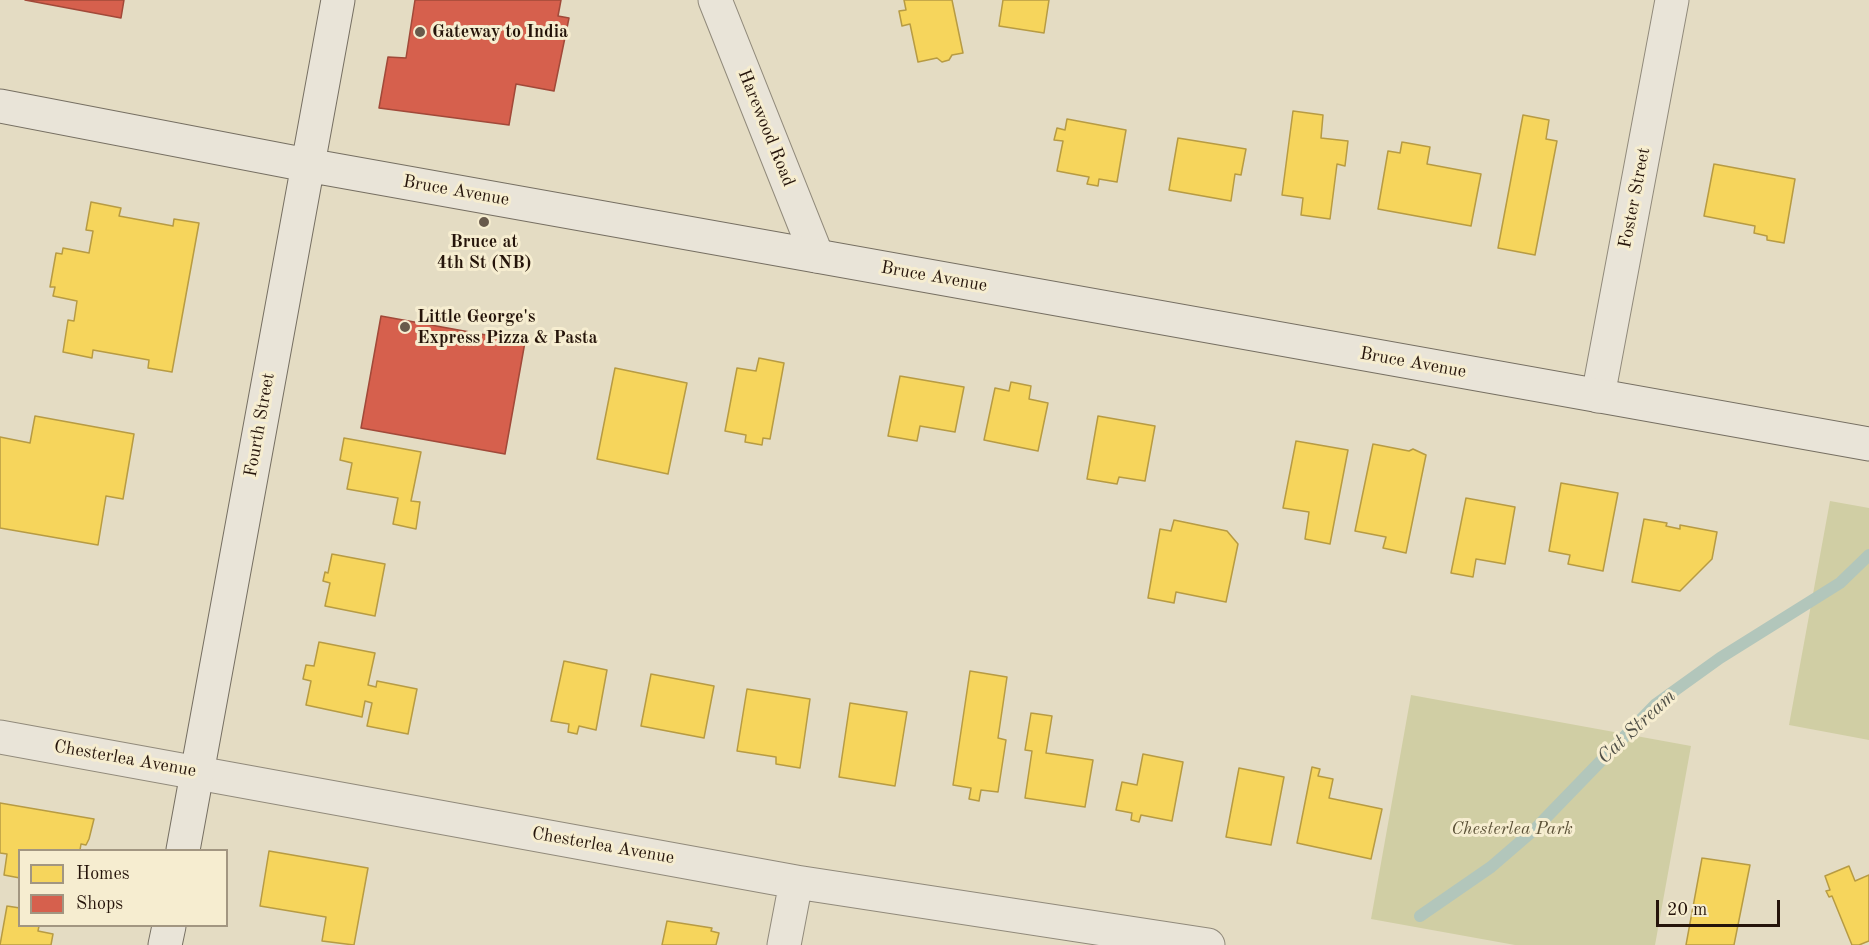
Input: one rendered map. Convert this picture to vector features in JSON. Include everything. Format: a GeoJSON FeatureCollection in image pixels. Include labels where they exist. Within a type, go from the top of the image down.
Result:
{"type":"FeatureCollection","features":[{"type":"Feature","properties":{"kind":"street","name":"Fourth Street"},"geometry":{"type":"LineString","coordinates":[[183,849],[338,0]]}},
{"type":"Feature","properties":{"kind":"street","name":"Harewood Road"},"geometry":{"type":"LineString","coordinates":[[715,0],[817,256]]}},
{"type":"Feature","properties":{"kind":"street","name":"Foster Street"},"geometry":{"type":"LineString","coordinates":[[1598,396],[1672,0]]}},
{"type":"Feature","properties":{"kind":"street","name":"Bruce Avenue"},"geometry":{"type":"LineString","coordinates":[[0,106],[308,165],[1869,444]]}},
{"type":"Feature","properties":{"kind":"street","name":"Chesterlea Avenue"},"geometry":{"type":"LineString","coordinates":[[0,737],[796,882],[1209,945]]}},
{"type":"Feature","properties":{"kind":"street"},"geometry":{"type":"LineString","coordinates":[[784,945],[796,882]]}},
{"type":"Feature","properties":{"kind":"street"},"geometry":{"type":"LineString","coordinates":[[165,945],[169,927]]}},
{"type":"Feature","properties":{"kind":"green space"},"geometry":{"type":"Polygon","coordinates":[[[1830,501],[1869,508],[1869,740],[1789,725],[1830,501]]]}},
{"type":"Feature","properties":{"kind":"green space","name":"Chesterlea Park"},"geometry":{"type":"Polygon","coordinates":[[[1411,695],[1691,746],[1655,945],[1515,945],[1371,919],[1411,695]]]}},
{"type":"Feature","properties":{"kind":"building: Homes"},"geometry":{"type":"Polygon","coordinates":[[[904,0],[952,0],[963,53],[952,55],[949,60],[942,62],[937,58],[918,62],[910,24],[902,26],[899,11],[906,10],[904,0]]]}},
{"type":"Feature","properties":{"kind":"building: Homes"},"geometry":{"type":"Polygon","coordinates":[[[1003,0],[1049,0],[1044,33],[999,26],[1003,0]]]}},
{"type":"Feature","properties":{"kind":"building: Homes"},"geometry":{"type":"Polygon","coordinates":[[[1293,111],[1323,115],[1321,138],[1348,141],[1345,166],[1337,164],[1330,219],[1301,215],[1303,198],[1282,195],[1293,111]]]}},
{"type":"Feature","properties":{"kind":"building: Homes"},"geometry":{"type":"Polygon","coordinates":[[[1523,115],[1549,120],[1546,139],[1557,141],[1535,255],[1498,248],[1523,115]]]}},
{"type":"Feature","properties":{"kind":"building: Homes"},"geometry":{"type":"Polygon","coordinates":[[[1067,119],[1126,130],[1117,182],[1099,179],[1098,186],[1087,184],[1089,177],[1057,171],[1063,141],[1054,140],[1057,128],[1065,130],[1067,119]]]}},
{"type":"Feature","properties":{"kind":"building: Homes"},"geometry":{"type":"Polygon","coordinates":[[[1178,138],[1246,149],[1241,175],[1235,174],[1231,201],[1169,190],[1178,138]]]}},
{"type":"Feature","properties":{"kind":"building: Homes"},"geometry":{"type":"Polygon","coordinates":[[[1402,142],[1430,147],[1427,164],[1481,174],[1471,226],[1378,209],[1388,151],[1400,153],[1402,142]]]}},
{"type":"Feature","properties":{"kind":"building: Homes"},"geometry":{"type":"Polygon","coordinates":[[[1714,164],[1795,179],[1784,243],[1767,240],[1767,236],[1754,233],[1755,226],[1704,216],[1714,164]]]}},
{"type":"Feature","properties":{"kind":"building: Homes"},"geometry":{"type":"Polygon","coordinates":[[[91,202],[121,208],[119,216],[173,226],[174,219],[199,223],[172,372],[148,368],[149,360],[93,350],[92,358],[63,352],[68,320],[74,321],[77,301],[53,296],[55,287],[50,287],[56,253],[62,254],[63,248],[89,253],[93,231],[86,230],[91,202]]]}},
{"type":"Feature","properties":{"kind":"building: Homes"},"geometry":{"type":"Polygon","coordinates":[[[759,358],[784,363],[770,439],[763,438],[762,445],[745,442],[746,435],[725,431],[737,368],[756,371],[759,358]]]}},
{"type":"Feature","properties":{"kind":"building: Homes"},"geometry":{"type":"Polygon","coordinates":[[[615,368],[687,383],[668,474],[597,459],[615,368]]]}},
{"type":"Feature","properties":{"kind":"building: Homes"},"geometry":{"type":"Polygon","coordinates":[[[900,376],[964,387],[955,432],[920,426],[917,441],[888,436],[900,376]]]}},
{"type":"Feature","properties":{"kind":"building: Homes"},"geometry":{"type":"Polygon","coordinates":[[[1011,382],[1031,386],[1029,399],[1048,403],[1038,451],[984,440],[995,388],[1009,391],[1011,382]]]}},
{"type":"Feature","properties":{"kind":"building: Homes"},"geometry":{"type":"Polygon","coordinates":[[[35,416],[134,434],[123,499],[106,496],[98,545],[0,528],[0,437],[30,443],[35,416]]]}},
{"type":"Feature","properties":{"kind":"building: Homes"},"geometry":{"type":"Polygon","coordinates":[[[1098,416],[1155,426],[1145,481],[1119,477],[1117,484],[1087,479],[1098,416]]]}},
{"type":"Feature","properties":{"kind":"building: Homes"},"geometry":{"type":"Polygon","coordinates":[[[344,438],[421,452],[411,501],[420,502],[416,529],[393,524],[398,498],[347,489],[352,463],[340,460],[344,438]]]}},
{"type":"Feature","properties":{"kind":"building: Homes"},"geometry":{"type":"Polygon","coordinates":[[[1296,441],[1348,450],[1330,544],[1305,539],[1309,512],[1283,508],[1296,441]]]}},
{"type":"Feature","properties":{"kind":"building: Homes"},"geometry":{"type":"Polygon","coordinates":[[[1373,444],[1409,451],[1413,449],[1426,455],[1406,553],[1383,548],[1386,537],[1355,531],[1373,444]]]}},
{"type":"Feature","properties":{"kind":"building: Homes"},"geometry":{"type":"Polygon","coordinates":[[[1561,483],[1618,493],[1603,571],[1568,564],[1570,555],[1549,551],[1561,483]]]}},
{"type":"Feature","properties":{"kind":"building: Homes"},"geometry":{"type":"Polygon","coordinates":[[[1466,498],[1515,507],[1505,564],[1476,559],[1473,577],[1451,573],[1466,498]]]}},
{"type":"Feature","properties":{"kind":"building: Homes"},"geometry":{"type":"Polygon","coordinates":[[[1644,519],[1667,523],[1666,526],[1680,529],[1680,525],[1717,532],[1712,559],[1680,591],[1632,582],[1644,519]]]}},
{"type":"Feature","properties":{"kind":"building: Homes"},"geometry":{"type":"Polygon","coordinates":[[[1174,520],[1227,531],[1238,544],[1226,602],[1176,592],[1174,603],[1148,598],[1160,529],[1171,531],[1174,520]]]}},
{"type":"Feature","properties":{"kind":"building: Homes"},"geometry":{"type":"Polygon","coordinates":[[[332,554],[385,564],[375,616],[325,606],[330,583],[323,581],[325,572],[328,573],[332,554]]]}},
{"type":"Feature","properties":{"kind":"building: Homes"},"geometry":{"type":"Polygon","coordinates":[[[319,642],[375,653],[368,685],[376,687],[377,681],[417,689],[408,734],[367,726],[372,703],[365,701],[362,717],[306,705],[311,681],[303,679],[306,665],[314,666],[319,642]]]}},
{"type":"Feature","properties":{"kind":"building: Homes"},"geometry":{"type":"Polygon","coordinates":[[[564,661],[607,670],[596,730],[579,726],[577,734],[568,732],[569,724],[551,721],[564,661]]]}},
{"type":"Feature","properties":{"kind":"building: Homes"},"geometry":{"type":"Polygon","coordinates":[[[970,671],[1007,677],[998,738],[1006,740],[998,792],[981,790],[979,801],[969,799],[971,788],[953,785],[970,671]]]}},
{"type":"Feature","properties":{"kind":"building: Homes"},"geometry":{"type":"Polygon","coordinates":[[[651,674],[714,686],[704,738],[641,726],[651,674]]]}},
{"type":"Feature","properties":{"kind":"building: Homes"},"geometry":{"type":"Polygon","coordinates":[[[747,689],[810,699],[800,768],[776,764],[776,757],[737,751],[747,689]]]}},
{"type":"Feature","properties":{"kind":"building: Homes"},"geometry":{"type":"Polygon","coordinates":[[[850,703],[907,712],[895,786],[839,777],[850,703]]]}},
{"type":"Feature","properties":{"kind":"building: Homes"},"geometry":{"type":"Polygon","coordinates":[[[1031,713],[1052,716],[1046,753],[1093,760],[1085,807],[1025,798],[1032,751],[1025,750],[1031,713]]]}},
{"type":"Feature","properties":{"kind":"building: Homes"},"geometry":{"type":"Polygon","coordinates":[[[1143,754],[1183,762],[1172,821],[1141,815],[1139,822],[1131,820],[1132,813],[1116,810],[1122,782],[1137,785],[1143,754]]]}},
{"type":"Feature","properties":{"kind":"building: Homes"},"geometry":{"type":"Polygon","coordinates":[[[1312,767],[1320,769],[1318,776],[1333,779],[1329,798],[1382,809],[1371,859],[1297,843],[1312,767]]]}},
{"type":"Feature","properties":{"kind":"building: Homes"},"geometry":{"type":"Polygon","coordinates":[[[1239,768],[1284,777],[1271,845],[1226,837],[1239,768]]]}},
{"type":"Feature","properties":{"kind":"building: Homes"},"geometry":{"type":"Polygon","coordinates":[[[0,803],[94,819],[89,839],[86,845],[81,844],[80,849],[18,849],[18,878],[4,875],[7,854],[0,853],[0,803]]]}},
{"type":"Feature","properties":{"kind":"building: Homes"},"geometry":{"type":"Polygon","coordinates":[[[269,851],[368,868],[354,945],[322,941],[326,917],[260,906],[269,851]]]}},
{"type":"Feature","properties":{"kind":"building: Homes"},"geometry":{"type":"Polygon","coordinates":[[[1702,858],[1750,865],[1734,945],[1686,945],[1702,858]]]}},
{"type":"Feature","properties":{"kind":"building: Homes"},"geometry":{"type":"Polygon","coordinates":[[[1849,866],[1855,881],[1869,875],[1869,941],[1859,945],[1852,945],[1832,896],[1829,897],[1826,891],[1830,890],[1825,876],[1849,866]]]}},
{"type":"Feature","properties":{"kind":"building: Homes"},"geometry":{"type":"Polygon","coordinates":[[[7,906],[18,908],[18,927],[39,927],[38,931],[53,934],[51,945],[0,945],[7,906]]]}},
{"type":"Feature","properties":{"kind":"building: Homes"},"geometry":{"type":"Polygon","coordinates":[[[667,921],[712,928],[711,931],[719,933],[716,945],[662,945],[667,921]]]}},
{"type":"Feature","properties":{"kind":"building: Shops"},"geometry":{"type":"Polygon","coordinates":[[[25,0],[124,0],[121,18],[25,0]]]}},
{"type":"Feature","properties":{"kind":"building: Shops"},"geometry":{"type":"Polygon","coordinates":[[[415,0],[561,0],[558,16],[569,18],[554,91],[516,84],[509,125],[379,108],[388,57],[406,58],[415,0]]]}},
{"type":"Feature","properties":{"kind":"building: Shops"},"geometry":{"type":"Polygon","coordinates":[[[381,316],[525,342],[505,454],[361,428],[381,316]]]}},
{"type":"Feature","properties":{"kind":"waterway","name":"Cat Stream"},"geometry":{"type":"LineString","coordinates":[[1420,916],[1491,867],[1535,829],[1656,704],[1720,658],[1840,583],[1869,555]]}},
{"type":"Feature","properties":{"kind":"place","name":"Gateway to India"},"geometry":{"type":"Point","coordinates":[420,32]}},
{"type":"Feature","properties":{"kind":"place","name":"Bruce at 4th St (NB)"},"geometry":{"type":"Point","coordinates":[484,222]}},
{"type":"Feature","properties":{"kind":"place","name":"Little George's Express Pizza & Pasta"},"geometry":{"type":"Point","coordinates":[405,327]}}]}
